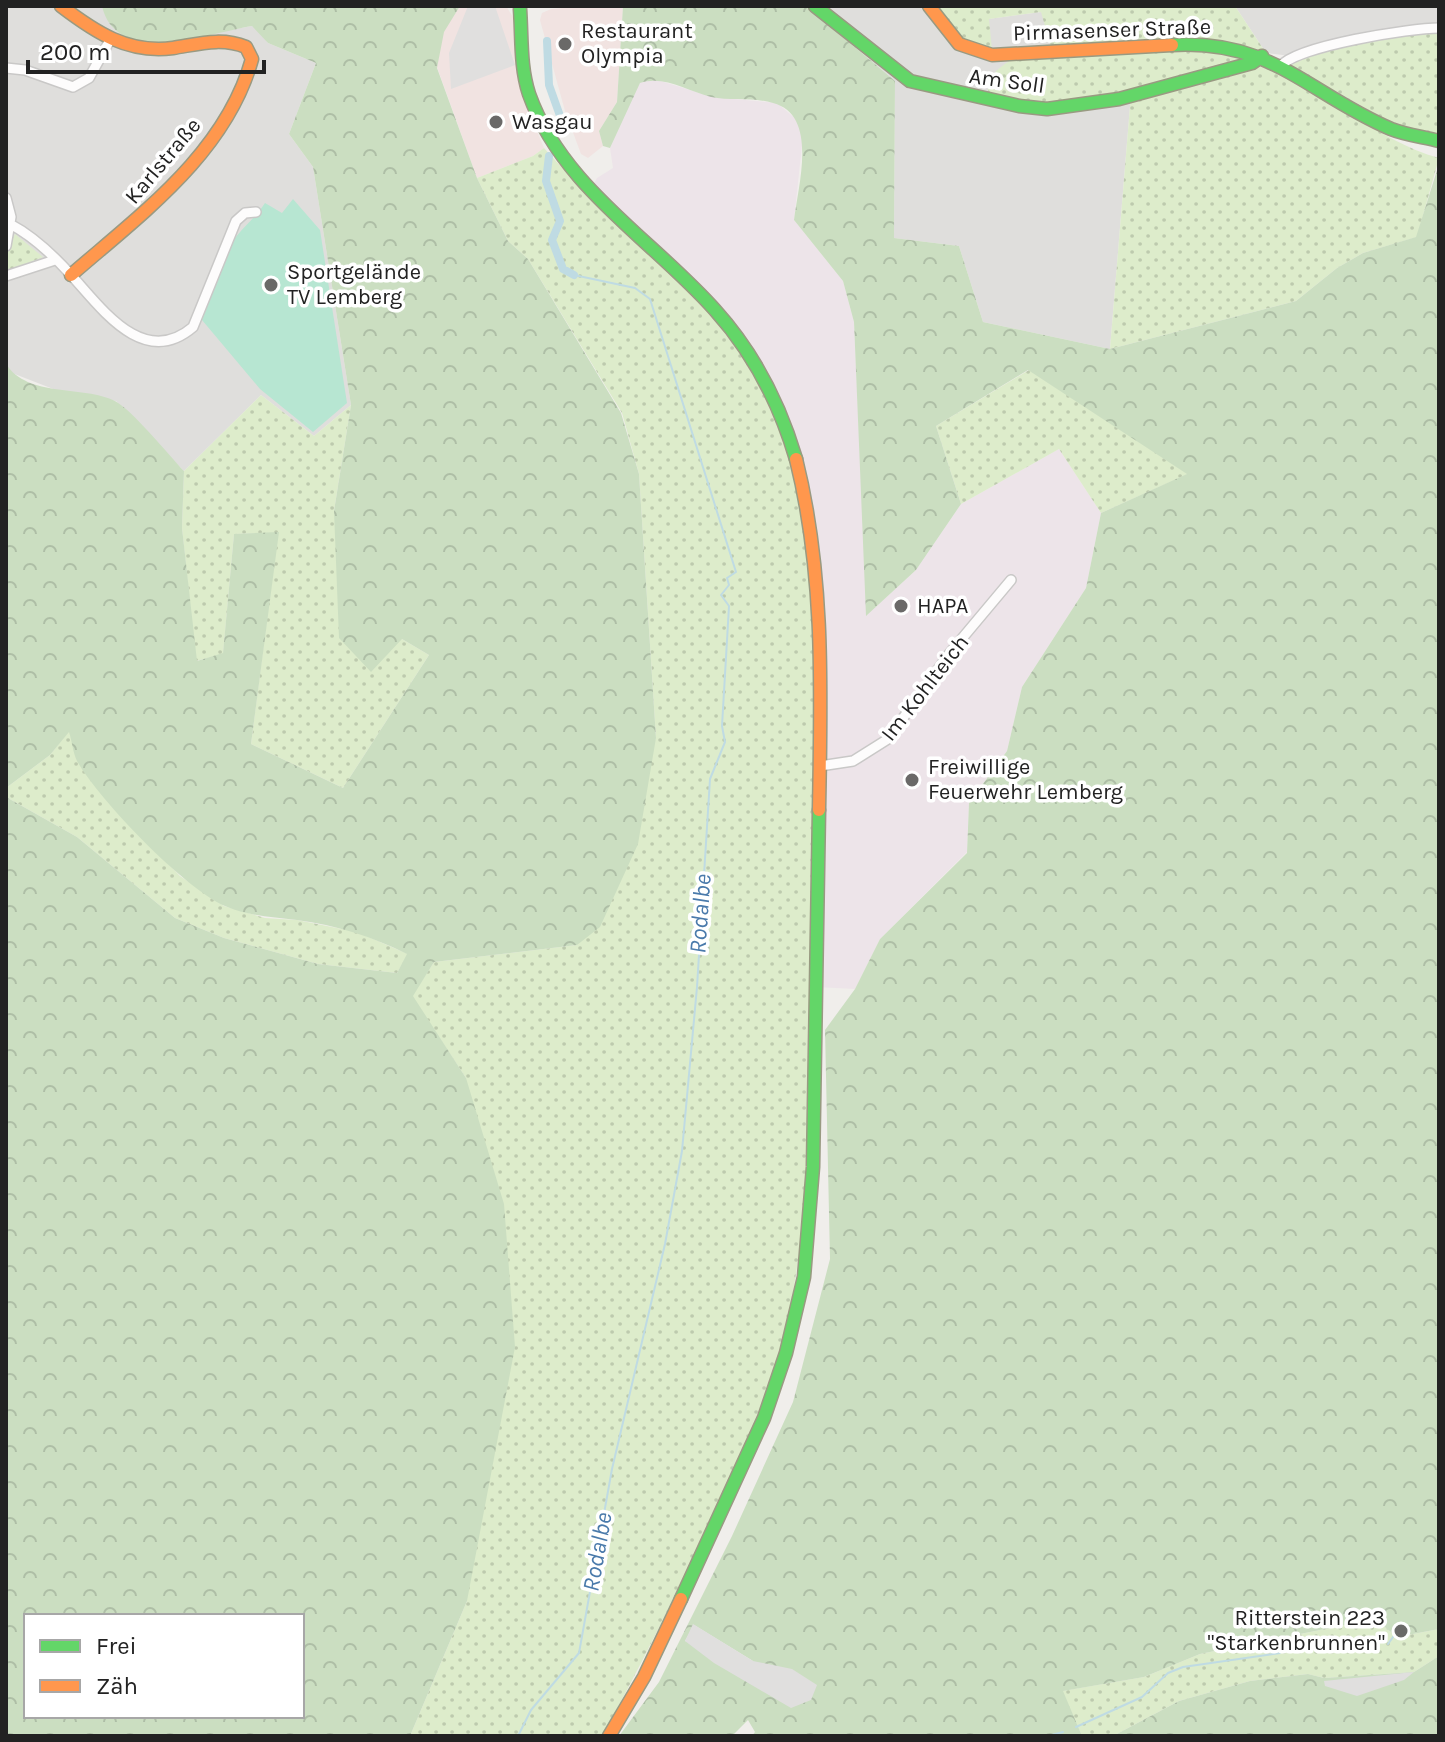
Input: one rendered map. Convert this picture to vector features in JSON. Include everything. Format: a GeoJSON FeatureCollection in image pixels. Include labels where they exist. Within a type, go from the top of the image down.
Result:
{"type":"FeatureCollection","features":[{"type":"Feature","properties":{"kind":"street"},"geometry":{"type":"LineString","coordinates":[[6,68],[25,70],[73,87],[89,78],[110,40],[61,6]]}},
{"type":"Feature","properties":{"kind":"street","name":"Am Soll"},"geometry":{"type":"LineString","coordinates":[[815,6],[910,81],[982,100],[1036,108],[1119,99],[1252,63],[1262,56]]}},
{"type":"Feature","properties":{"kind":"street","name":"Pirmasenser Straße"},"geometry":{"type":"LineString","coordinates":[[929,6],[959,44],[992,55],[1186,44],[1227,46],[1262,56],[1392,129],[1439,141]]}},
{"type":"Feature","properties":{"kind":"street"},"geometry":{"type":"LineString","coordinates":[[521,7],[526,78],[546,131],[585,182],[695,287],[728,325],[762,376],[789,434],[808,496],[818,562],[820,766],[812,1209],[795,1321],[773,1395],[743,1470],[647,1669],[609,1736]]}},
{"type":"Feature","properties":{"kind":"street"},"geometry":{"type":"LineString","coordinates":[[1281,66],[1291,56],[1391,32],[1439,28]]}},
{"type":"Feature","properties":{"kind":"street","name":"Karlstraße"},"geometry":{"type":"LineString","coordinates":[[71,275],[149,212],[210,139],[250,68],[250,50],[228,41],[162,50],[134,48],[110,40]]}},
{"type":"Feature","properties":{"kind":"street"},"geometry":{"type":"LineString","coordinates":[[6,198],[10,224],[6,246]]}},
{"type":"Feature","properties":{"kind":"street"},"geometry":{"type":"LineString","coordinates":[[10,224],[71,275],[109,318],[143,340],[165,341],[193,327],[236,221],[245,213],[256,212]]}},
{"type":"Feature","properties":{"kind":"street"},"geometry":{"type":"LineString","coordinates":[[6,276],[55,260]]}},
{"type":"Feature","properties":{"kind":"street","name":"Im Kohlteich"},"geometry":{"type":"LineString","coordinates":[[820,766],[853,761],[888,739],[949,654],[1011,580]]}},
{"type":"Feature","properties":{"kind":"shaded area"},"geometry":{"type":"Polygon","coordinates":[[[6,6],[102,6],[156,43],[252,26],[268,43],[316,63],[289,134],[313,167],[351,405],[314,436],[261,395],[184,471],[116,401],[61,392],[12,373],[6,364],[6,6]]]}},
{"type":"Feature","properties":{"kind":"shaded area"},"geometry":{"type":"Polygon","coordinates":[[[460,6],[506,6],[513,17],[517,60],[534,124],[544,148],[533,156],[477,178],[437,67],[443,32],[460,6]]]}},
{"type":"Feature","properties":{"kind":"shaded area"},"geometry":{"type":"Polygon","coordinates":[[[468,6],[495,6],[515,65],[451,89],[449,53],[468,6]]]}},
{"type":"Feature","properties":{"kind":"shaded area"},"geometry":{"type":"Polygon","coordinates":[[[623,6],[617,102],[599,131],[603,146],[588,158],[581,154],[565,111],[540,20],[542,13],[551,9],[623,6]]]}},
{"type":"Feature","properties":{"kind":"shaded area"},"geometry":{"type":"Polygon","coordinates":[[[806,6],[935,6],[991,49],[988,19],[1041,12],[1131,94],[1110,349],[983,322],[959,246],[894,238],[895,81],[806,6]]]}},
{"type":"Feature","properties":{"kind":"shaded area"},"geometry":{"type":"Polygon","coordinates":[[[1235,6],[1439,6],[1439,28],[1291,56],[1266,53],[1235,6]]]}},
{"type":"Feature","properties":{"kind":"shaded area"},"geometry":{"type":"Polygon","coordinates":[[[654,79],[713,97],[777,103],[796,119],[803,136],[794,220],[843,281],[854,322],[867,615],[916,570],[961,504],[1059,449],[1101,513],[1086,588],[1022,687],[1007,751],[969,803],[967,852],[880,939],[855,989],[816,987],[821,665],[740,341],[591,189],[597,178],[613,168],[610,148],[633,95],[640,83],[654,79]]]}},
{"type":"Feature","properties":{"kind":"shaded area"},"geometry":{"type":"Polygon","coordinates":[[[693,1624],[753,1661],[792,1669],[817,1685],[811,1700],[791,1708],[714,1663],[685,1641],[693,1624]]]}},
{"type":"Feature","properties":{"kind":"shaded area"},"geometry":{"type":"Polygon","coordinates":[[[1414,1672],[1404,1680],[1357,1696],[1325,1686],[1324,1681],[1414,1672]]]}},
{"type":"Feature","properties":{"kind":"green space"},"geometry":{"type":"Polygon","coordinates":[[[102,6],[460,6],[444,32],[437,68],[477,178],[508,241],[528,259],[621,413],[639,474],[656,738],[638,844],[600,927],[577,945],[434,962],[413,996],[466,1078],[504,1204],[515,1347],[467,1601],[410,1736],[6,1736],[6,797],[77,837],[175,918],[224,938],[318,964],[397,973],[407,954],[340,928],[242,912],[208,896],[166,863],[104,798],[77,761],[69,732],[50,755],[6,788],[6,364],[28,382],[115,401],[140,422],[184,471],[182,528],[197,661],[223,653],[234,534],[279,532],[251,744],[343,788],[429,655],[402,639],[371,672],[339,638],[334,511],[351,405],[313,167],[289,134],[316,63],[268,43],[252,26],[166,42],[125,36],[111,25],[102,6]]]}},
{"type":"Feature","properties":{"kind":"green space"},"geometry":{"type":"Polygon","coordinates":[[[623,6],[806,6],[895,81],[894,238],[959,246],[983,322],[1110,349],[1296,301],[1337,268],[1363,253],[1416,237],[1439,164],[1439,1629],[1397,1637],[1375,1619],[1200,1654],[1144,1677],[1063,1691],[1082,1736],[752,1736],[755,1732],[748,1720],[732,1736],[619,1736],[659,1682],[732,1536],[793,1402],[830,1259],[825,1030],[855,989],[880,939],[967,853],[969,803],[1007,751],[1022,687],[1086,588],[1101,513],[1187,474],[1028,370],[936,426],[961,504],[916,570],[866,616],[854,322],[843,281],[794,220],[802,153],[796,122],[787,110],[773,103],[711,97],[667,82],[649,81],[640,83],[610,148],[603,146],[599,131],[617,102],[623,6]],[[694,1625],[685,1641],[753,1661],[694,1625]]]}},
{"type":"Feature","properties":{"kind":"green space"},"geometry":{"type":"Polygon","coordinates":[[[935,6],[1235,6],[1266,53],[1238,45],[1185,38],[1133,39],[1051,47],[1041,12],[989,19],[992,50],[957,36],[935,6]]]}},
{"type":"Feature","properties":{"kind":"green space"},"geometry":{"type":"Polygon","coordinates":[[[1439,28],[1439,135],[1393,124],[1288,64],[1294,56],[1439,28]]]}},
{"type":"Feature","properties":{"kind":"green space"},"geometry":{"type":"Polygon","coordinates":[[[1173,50],[1223,52],[1253,59],[1300,82],[1391,138],[1439,158],[1417,237],[1363,253],[1337,268],[1296,301],[1110,349],[1131,94],[1046,106],[988,94],[989,82],[994,73],[1012,59],[1173,50]]]}},
{"type":"Feature","properties":{"kind":"green space"},"geometry":{"type":"Polygon","coordinates":[[[544,148],[681,282],[732,340],[754,372],[778,421],[795,472],[806,524],[815,633],[809,1134],[805,1193],[789,1310],[761,1409],[670,1606],[601,1736],[410,1736],[467,1601],[466,1078],[412,996],[434,962],[577,945],[656,738],[639,474],[622,413],[528,259],[508,241],[477,178],[533,156],[544,148]]]}},
{"type":"Feature","properties":{"kind":"green space","name":"Sportgelände TV Lemberg"},"geometry":{"type":"Polygon","coordinates":[[[293,199],[320,230],[347,403],[313,432],[260,389],[202,320],[220,264],[233,241],[265,203],[282,213],[293,199]]]}},
{"type":"Feature","properties":{"kind":"green space"},"geometry":{"type":"Polygon","coordinates":[[[15,234],[43,257],[6,272],[6,255],[15,234]]]}},
{"type":"Feature","properties":{"kind":"green space"},"geometry":{"type":"Polygon","coordinates":[[[1029,370],[1188,474],[1101,513],[1059,449],[961,504],[936,426],[1029,370]]]}},
{"type":"Feature","properties":{"kind":"green space"},"geometry":{"type":"Polygon","coordinates":[[[261,395],[314,436],[351,405],[334,511],[402,639],[429,655],[343,788],[251,744],[278,533],[234,534],[223,654],[196,661],[182,528],[184,471],[261,395]]]}},
{"type":"Feature","properties":{"kind":"green space"},"geometry":{"type":"Polygon","coordinates":[[[69,731],[114,807],[180,876],[224,906],[265,918],[297,920],[357,932],[408,954],[397,973],[318,964],[224,938],[175,918],[77,837],[6,797],[6,788],[50,755],[69,731]]]}},
{"type":"Feature","properties":{"kind":"green space"},"geometry":{"type":"Polygon","coordinates":[[[1375,1619],[1397,1637],[1439,1629],[1439,1656],[1414,1672],[1324,1678],[1308,1674],[1250,1681],[1179,1701],[1113,1736],[1082,1736],[1062,1691],[1144,1677],[1200,1654],[1375,1619]]]}},
{"type":"Feature","properties":{"kind":"green space"},"geometry":{"type":"Polygon","coordinates":[[[1439,1656],[1439,1736],[1113,1736],[1179,1701],[1250,1681],[1308,1674],[1324,1678],[1414,1672],[1439,1656]]]}},
{"type":"Feature","properties":{"kind":"waterway","name":"Rodalbe"},"geometry":{"type":"LineString","coordinates":[[547,41],[549,85],[564,127],[560,132]]}},
{"type":"Feature","properties":{"kind":"waterway","name":"Rodalbe"},"geometry":{"type":"LineString","coordinates":[[549,156],[546,181],[560,221],[552,240],[563,269],[574,275]]}},
{"type":"Feature","properties":{"kind":"waterway","name":"Rodalbe"},"geometry":{"type":"LineString","coordinates":[[518,1736],[531,1710],[579,1653],[612,1469],[665,1244],[682,1151],[697,987],[710,779],[725,742],[722,726],[729,606],[721,595],[729,585],[727,578],[736,572],[650,299],[635,288],[574,275]]}},
{"type":"Feature","properties":{"kind":"waterway"},"geometry":{"type":"LineString","coordinates":[[1388,1644],[1398,1630]]}},
{"type":"Feature","properties":{"kind":"waterway"},"geometry":{"type":"LineString","coordinates":[[1076,1727],[1142,1697],[1168,1673],[1183,1667],[1280,1653]]}},
{"type":"Feature","properties":{"kind":"waterway"},"geometry":{"type":"LineString","coordinates":[[1048,1736],[1063,1732]]}},
{"type":"Feature","properties":{"kind":"waterway"},"geometry":{"type":"LineString","coordinates":[[932,1736],[948,1736]]}},
{"type":"Feature","properties":{"kind":"traffic: fast"},"geometry":{"type":"LineString","coordinates":[[815,6],[910,81],[1019,106],[1047,109],[1119,99],[1252,63],[1262,56]]}},
{"type":"Feature","properties":{"kind":"traffic: fast"},"geometry":{"type":"LineString","coordinates":[[520,9],[526,84],[544,127],[563,157],[586,184],[729,326],[764,380],[796,459]]}},
{"type":"Feature","properties":{"kind":"traffic: fast"},"geometry":{"type":"LineString","coordinates":[[1172,45],[1207,45],[1264,60],[1391,129],[1439,141]]}},
{"type":"Feature","properties":{"kind":"traffic: fast"},"geometry":{"type":"LineString","coordinates":[[681,1599],[764,1418],[786,1353],[804,1277],[813,1167],[819,810]]}},
{"type":"Feature","properties":{"kind":"traffic: slow"},"geometry":{"type":"LineString","coordinates":[[61,6],[113,39],[141,48],[228,42],[246,47],[252,59],[240,93],[202,153],[152,205],[71,275]]}},
{"type":"Feature","properties":{"kind":"traffic: slow"},"geometry":{"type":"LineString","coordinates":[[929,6],[959,44],[992,55],[1172,45]]}},
{"type":"Feature","properties":{"kind":"traffic: slow"},"geometry":{"type":"LineString","coordinates":[[796,459],[817,590],[819,810]]}},
{"type":"Feature","properties":{"kind":"traffic: slow"},"geometry":{"type":"LineString","coordinates":[[609,1736],[644,1677],[681,1599]]}},
{"type":"Feature","properties":{"kind":"place","name":"Restaurant Olympia"},"geometry":{"type":"Point","coordinates":[565,44]}},
{"type":"Feature","properties":{"kind":"place","name":"Wasgau"},"geometry":{"type":"Point","coordinates":[496,122]}},
{"type":"Feature","properties":{"kind":"place","name":"Sportgelände TV Lemberg"},"geometry":{"type":"Point","coordinates":[271,285]}},
{"type":"Feature","properties":{"kind":"place","name":"HAPA"},"geometry":{"type":"Point","coordinates":[901,606]}},
{"type":"Feature","properties":{"kind":"place","name":"Freiwillige Feuerwehr Lemberg"},"geometry":{"type":"Point","coordinates":[912,780]}},
{"type":"Feature","properties":{"kind":"place","name":"Ritterstein 223 \"Starkenbrunnen\""},"geometry":{"type":"Point","coordinates":[1401,1631]}}]}
